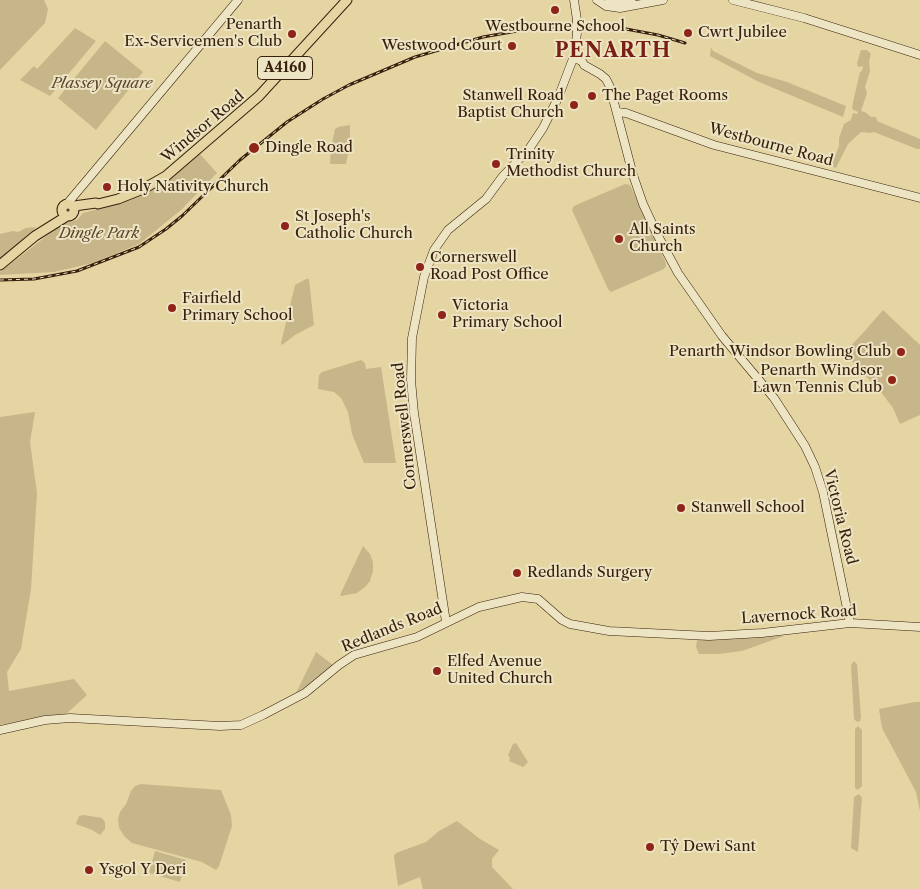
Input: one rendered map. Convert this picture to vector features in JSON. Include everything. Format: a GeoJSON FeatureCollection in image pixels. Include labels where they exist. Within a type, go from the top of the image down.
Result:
{"type":"FeatureCollection","features":[{"type":"Feature","properties":{"kind":"main road","name":"Windsor Road"},"geometry":{"type":"LineString","coordinates":[[0,265],[35,236],[40,229],[70,209],[97,206],[98,204],[118,200],[155,183],[170,173],[259,96],[347,0]]}},
{"type":"Feature","properties":{"kind":"street"},"geometry":{"type":"LineString","coordinates":[[70,209],[79,192],[238,0]]}},
{"type":"Feature","properties":{"kind":"street","name":"Cornerswell Road"},"geometry":{"type":"LineString","coordinates":[[446,622],[414,413],[411,366],[412,338],[424,277],[434,250],[448,230],[486,199],[503,176],[538,136],[557,99],[572,61],[577,32],[574,0]]}},
{"type":"Feature","properties":{"kind":"street"},"geometry":{"type":"LineString","coordinates":[[597,0],[613,8],[629,7],[663,0]]}},
{"type":"Feature","properties":{"kind":"street"},"geometry":{"type":"LineString","coordinates":[[608,0],[639,4]]}},
{"type":"Feature","properties":{"kind":"street"},"geometry":{"type":"LineString","coordinates":[[733,0],[804,18],[920,55]]}},
{"type":"Feature","properties":{"kind":"street","name":"Victoria Road"},"geometry":{"type":"LineString","coordinates":[[572,61],[580,66],[584,65],[596,71],[606,79],[613,97],[633,175],[665,250],[686,286],[712,322],[786,414],[809,455],[823,492],[850,624]]}},
{"type":"Feature","properties":{"kind":"street","name":"Westbourne Road"},"geometry":{"type":"LineString","coordinates":[[617,112],[626,112],[714,146],[920,198]]}},
{"type":"Feature","properties":{"kind":"street","name":"Redlands Road"},"geometry":{"type":"LineString","coordinates":[[0,730],[63,718],[213,726],[241,725],[263,716],[305,693],[354,655],[407,640],[488,604],[510,599],[530,597],[541,601],[562,620],[573,625],[609,632],[680,634]]}},
{"type":"Feature","properties":{"kind":"street","name":"Lavernock Road"},"geometry":{"type":"LineString","coordinates":[[680,634],[709,636],[762,633],[850,624],[920,627]]}},
{"type":"Feature","properties":{"kind":"green space"},"geometry":{"type":"Polygon","coordinates":[[[0,0],[44,0],[48,9],[45,23],[0,70],[0,0]]]}},
{"type":"Feature","properties":{"kind":"green space"},"geometry":{"type":"Polygon","coordinates":[[[75,28],[96,41],[50,96],[20,80],[34,66],[37,69],[75,28]]]}},
{"type":"Feature","properties":{"kind":"green space","name":"Plassey Square"},"geometry":{"type":"Polygon","coordinates":[[[105,41],[143,72],[96,130],[58,98],[105,41]]]}},
{"type":"Feature","properties":{"kind":"green space"},"geometry":{"type":"Polygon","coordinates":[[[711,47],[713,51],[757,73],[787,82],[846,106],[843,117],[759,82],[710,56],[711,47]]]}},
{"type":"Feature","properties":{"kind":"green space"},"geometry":{"type":"Polygon","coordinates":[[[861,50],[867,50],[871,54],[869,61],[870,71],[865,87],[867,93],[861,111],[871,117],[876,117],[877,121],[920,139],[920,149],[874,132],[861,132],[848,144],[836,168],[832,164],[839,146],[839,138],[844,124],[851,120],[853,113],[857,114],[858,112],[852,109],[863,66],[858,67],[857,63],[861,50]]]}},
{"type":"Feature","properties":{"kind":"green space"},"geometry":{"type":"Polygon","coordinates":[[[350,125],[350,145],[346,164],[330,164],[335,129],[350,125]]]}},
{"type":"Feature","properties":{"kind":"green space","name":"Dingle Park"},"geometry":{"type":"Polygon","coordinates":[[[200,154],[217,173],[181,210],[139,244],[93,263],[54,272],[0,275],[0,272],[62,224],[77,220],[83,213],[115,205],[138,195],[171,178],[200,154]]]}},
{"type":"Feature","properties":{"kind":"green space"},"geometry":{"type":"Polygon","coordinates":[[[625,184],[630,185],[666,266],[664,269],[611,292],[572,210],[574,206],[625,184]]]}},
{"type":"Feature","properties":{"kind":"green space"},"geometry":{"type":"Polygon","coordinates":[[[36,227],[25,241],[0,262],[0,234],[36,227]]]}},
{"type":"Feature","properties":{"kind":"green space"},"geometry":{"type":"Polygon","coordinates":[[[309,279],[314,325],[295,335],[282,345],[295,285],[309,279]]]}},
{"type":"Feature","properties":{"kind":"green space"},"geometry":{"type":"Polygon","coordinates":[[[883,310],[920,345],[920,415],[900,424],[893,408],[881,392],[844,353],[883,310]]]}},
{"type":"Feature","properties":{"kind":"green space"},"geometry":{"type":"Polygon","coordinates":[[[361,360],[365,363],[366,369],[381,367],[396,463],[364,463],[352,434],[348,412],[341,398],[334,392],[318,389],[319,375],[322,372],[361,360]]]}},
{"type":"Feature","properties":{"kind":"green space"},"geometry":{"type":"Polygon","coordinates":[[[35,412],[30,442],[37,493],[31,589],[21,649],[7,672],[9,691],[74,679],[87,695],[65,715],[0,725],[0,417],[35,412]]]}},
{"type":"Feature","properties":{"kind":"green space"},"geometry":{"type":"Polygon","coordinates":[[[363,546],[370,554],[373,562],[370,581],[357,593],[341,596],[340,595],[363,546]]]}},
{"type":"Feature","properties":{"kind":"green space"},"geometry":{"type":"Polygon","coordinates":[[[784,636],[742,651],[718,654],[699,654],[696,647],[697,640],[703,638],[784,636]]]}},
{"type":"Feature","properties":{"kind":"green space"},"geometry":{"type":"Polygon","coordinates":[[[316,652],[333,665],[324,675],[296,693],[316,652]]]}},
{"type":"Feature","properties":{"kind":"green space"},"geometry":{"type":"Polygon","coordinates":[[[854,661],[857,664],[861,717],[860,721],[857,722],[854,719],[851,665],[854,661]]]}},
{"type":"Feature","properties":{"kind":"green space"},"geometry":{"type":"Polygon","coordinates":[[[920,702],[920,811],[916,792],[882,728],[879,709],[920,702]]]}},
{"type":"Feature","properties":{"kind":"green space"},"geometry":{"type":"Polygon","coordinates":[[[858,726],[862,730],[862,786],[858,790],[855,788],[855,729],[858,726]]]}},
{"type":"Feature","properties":{"kind":"green space"},"geometry":{"type":"Polygon","coordinates":[[[516,743],[528,762],[523,767],[509,761],[508,755],[513,744],[516,743]]]}},
{"type":"Feature","properties":{"kind":"green space"},"geometry":{"type":"Polygon","coordinates":[[[141,784],[221,790],[231,815],[232,826],[216,870],[202,862],[132,843],[125,837],[119,828],[118,819],[120,812],[126,804],[131,791],[135,786],[141,784]]]}},
{"type":"Feature","properties":{"kind":"green space"},"geometry":{"type":"Polygon","coordinates":[[[859,794],[862,798],[858,852],[851,848],[854,797],[859,794]]]}},
{"type":"Feature","properties":{"kind":"green space"},"geometry":{"type":"Polygon","coordinates":[[[79,816],[102,818],[105,822],[105,829],[100,835],[76,824],[79,816]]]}},
{"type":"Feature","properties":{"kind":"green space"},"geometry":{"type":"Polygon","coordinates":[[[457,821],[480,839],[499,850],[492,859],[492,867],[513,889],[423,889],[420,877],[398,886],[394,856],[396,853],[426,842],[439,831],[457,821]]]}},
{"type":"Feature","properties":{"kind":"green space"},"geometry":{"type":"Polygon","coordinates":[[[155,851],[186,860],[180,882],[149,873],[155,851]]]}},
{"type":"Feature","properties":{"kind":"railway"},"geometry":{"type":"LineString","coordinates":[[0,280],[34,279],[77,271],[139,247],[182,216],[240,160],[287,122],[349,85],[415,57],[483,37],[545,28],[626,29],[658,35],[685,43]]}},
{"type":"Feature","properties":{"kind":"place","name":"Westbourne School"},"geometry":{"type":"Point","coordinates":[555,10]}},
{"type":"Feature","properties":{"kind":"place","name":"Cwrt Jubilee"},"geometry":{"type":"Point","coordinates":[688,33]}},
{"type":"Feature","properties":{"kind":"place","name":"Penarth Ex-Servicemen's Club"},"geometry":{"type":"Point","coordinates":[292,34]}},
{"type":"Feature","properties":{"kind":"place","name":"Westwood Court"},"geometry":{"type":"Point","coordinates":[512,46]}},
{"type":"Feature","properties":{"kind":"place","name":"The Paget Rooms"},"geometry":{"type":"Point","coordinates":[592,96]}},
{"type":"Feature","properties":{"kind":"place","name":"Stanwell Road Baptist Church"},"geometry":{"type":"Point","coordinates":[574,105]}},
{"type":"Feature","properties":{"kind":"place","name":"Dingle Road"},"geometry":{"type":"Point","coordinates":[254,148]}},
{"type":"Feature","properties":{"kind":"place","name":"Trinity Methodist Church"},"geometry":{"type":"Point","coordinates":[496,164]}},
{"type":"Feature","properties":{"kind":"place","name":"Holy Nativity Church"},"geometry":{"type":"Point","coordinates":[107,187]}},
{"type":"Feature","properties":{"kind":"place","name":"St Joseph's Catholic Church"},"geometry":{"type":"Point","coordinates":[285,226]}},
{"type":"Feature","properties":{"kind":"place","name":"All Saints Church"},"geometry":{"type":"Point","coordinates":[619,239]}},
{"type":"Feature","properties":{"kind":"place","name":"Cornerswell Road Post Office"},"geometry":{"type":"Point","coordinates":[420,267]}},
{"type":"Feature","properties":{"kind":"place","name":"Fairfield Primary School"},"geometry":{"type":"Point","coordinates":[172,308]}},
{"type":"Feature","properties":{"kind":"place","name":"Victoria Primary School"},"geometry":{"type":"Point","coordinates":[442,315]}},
{"type":"Feature","properties":{"kind":"place","name":"Penarth Windsor Bowling Club"},"geometry":{"type":"Point","coordinates":[901,352]}},
{"type":"Feature","properties":{"kind":"place","name":"Penarth Windsor Lawn Tennis Club"},"geometry":{"type":"Point","coordinates":[892,380]}},
{"type":"Feature","properties":{"kind":"place","name":"Stanwell School"},"geometry":{"type":"Point","coordinates":[681,508]}},
{"type":"Feature","properties":{"kind":"place","name":"Redlands Surgery"},"geometry":{"type":"Point","coordinates":[517,573]}},
{"type":"Feature","properties":{"kind":"place","name":"Elfed Avenue United Church"},"geometry":{"type":"Point","coordinates":[437,671]}},
{"type":"Feature","properties":{"kind":"place","name":"Tŷ Dewi Sant"},"geometry":{"type":"Point","coordinates":[650,847]}},
{"type":"Feature","properties":{"kind":"place","name":"Ysgol Y Deri"},"geometry":{"type":"Point","coordinates":[89,870]}},
{"type":"Feature","properties":{"kind":"district","name":"PENARTH"},"geometry":{"type":"Point","coordinates":[613,51]}}]}
